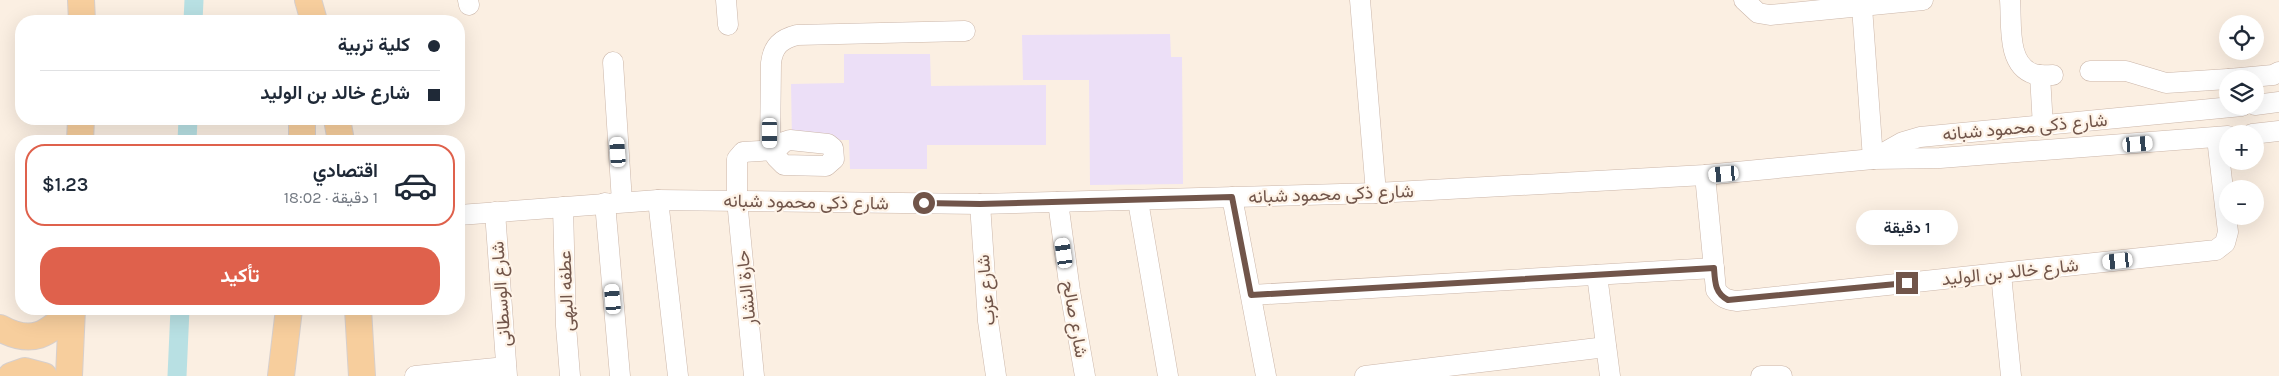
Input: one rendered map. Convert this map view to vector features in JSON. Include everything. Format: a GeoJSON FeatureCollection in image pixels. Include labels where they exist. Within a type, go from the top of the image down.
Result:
{"type":"FeatureCollection","features":[{"type":"Feature","properties":{"kind":"main road"},"geometry":{"type":"LineString","coordinates":[[81,0],[82,15]]}},
{"type":"Feature","properties":{"kind":"main road"},"geometry":{"type":"LineString","coordinates":[[304,15],[307,0]]}},
{"type":"Feature","properties":{"kind":"main road"},"geometry":{"type":"LineString","coordinates":[[307,0],[312,15]]}},
{"type":"Feature","properties":{"kind":"main road"},"geometry":{"type":"LineString","coordinates":[[0,328],[15,336],[33,338],[52,329],[67,315]]}},
{"type":"Feature","properties":{"kind":"main road"},"geometry":{"type":"LineString","coordinates":[[69,376],[72,315]]}},
{"type":"Feature","properties":{"kind":"main road"},"geometry":{"type":"LineString","coordinates":[[281,376],[288,315]]}},
{"type":"Feature","properties":{"kind":"main road"},"geometry":{"type":"LineString","coordinates":[[358,315],[362,376]]}},
{"type":"Feature","properties":{"kind":"main road"},"geometry":{"type":"LineString","coordinates":[[10,376],[25,371],[44,376]]}},
{"type":"Feature","properties":{"kind":"street"},"geometry":{"type":"LineString","coordinates":[[726,0],[728,25]]}},
{"type":"Feature","properties":{"kind":"street"},"geometry":{"type":"LineString","coordinates":[[1360,0],[1376,193]]}},
{"type":"Feature","properties":{"kind":"street"},"geometry":{"type":"LineString","coordinates":[[1744,0],[1754,10],[1764,14],[1923,0]]}},
{"type":"Feature","properties":{"kind":"street"},"geometry":{"type":"LineString","coordinates":[[2010,0],[2014,52],[2018,63],[2026,70],[2046,75],[2044,126]]}},
{"type":"Feature","properties":{"kind":"street"},"geometry":{"type":"LineString","coordinates":[[1862,6],[1873,159]]}},
{"type":"Feature","properties":{"kind":"street","name":"حارة النشار"},"geometry":{"type":"LineString","coordinates":[[754,376],[737,200],[737,164],[740,155],[748,151],[773,150],[770,63],[772,52],[786,38],[797,36],[965,31]]}},
{"type":"Feature","properties":{"kind":"street"},"geometry":{"type":"LineString","coordinates":[[613,62],[613,203],[620,376]]}},
{"type":"Feature","properties":{"kind":"street"},"geometry":{"type":"LineString","coordinates":[[2090,71],[2126,71],[2166,83],[2219,80]]}},
{"type":"Feature","properties":{"kind":"street"},"geometry":{"type":"LineString","coordinates":[[2264,76],[2279,72]]}},
{"type":"Feature","properties":{"kind":"street"},"geometry":{"type":"LineString","coordinates":[[2264,104],[2279,102]]}},
{"type":"Feature","properties":{"kind":"street","name":"شارع ذكى محمود شبانه"},"geometry":{"type":"LineString","coordinates":[[1873,159],[1887,149],[1920,137],[2219,108]]}},
{"type":"Feature","properties":{"kind":"street"},"geometry":{"type":"LineString","coordinates":[[2264,133],[2279,131]]}},
{"type":"Feature","properties":{"kind":"street","name":"شارع ذكى محمود شبانه"},"geometry":{"type":"LineString","coordinates":[[465,214],[658,200],[980,204],[1376,193],[1705,175],[1873,159],[1940,158],[2219,137]]}},
{"type":"Feature","properties":{"kind":"street","name":"شارع خالد بن الوليد"},"geometry":{"type":"LineString","coordinates":[[1705,175],[1716,290],[1721,297],[1737,301],[2216,250],[2225,243],[2228,232],[2224,170]]}},
{"type":"Feature","properties":{"kind":"street"},"geometry":{"type":"LineString","coordinates":[[1232,197],[1266,376]]}},
{"type":"Feature","properties":{"kind":"street"},"geometry":{"type":"LineString","coordinates":[[658,200],[678,376]]}},
{"type":"Feature","properties":{"kind":"street"},"geometry":{"type":"LineString","coordinates":[[1138,201],[1168,376]]}},
{"type":"Feature","properties":{"kind":"street","name":"شارع صالح"},"geometry":{"type":"LineString","coordinates":[[1058,202],[1070,291],[1085,376]]}},
{"type":"Feature","properties":{"kind":"street","name":"شارع عزب"},"geometry":{"type":"LineString","coordinates":[[980,204],[988,321],[996,376]]}},
{"type":"Feature","properties":{"kind":"street","name":"عطفه البهى"},"geometry":{"type":"LineString","coordinates":[[563,207],[566,326],[570,376]]}},
{"type":"Feature","properties":{"kind":"street","name":"شارع الوسطانى"},"geometry":{"type":"LineString","coordinates":[[495,212],[507,371]]}},
{"type":"Feature","properties":{"kind":"street"},"geometry":{"type":"LineString","coordinates":[[1251,295],[1714,268]]}},
{"type":"Feature","properties":{"kind":"street"},"geometry":{"type":"LineString","coordinates":[[2001,274],[2011,376]]}},
{"type":"Feature","properties":{"kind":"street"},"geometry":{"type":"LineString","coordinates":[[1597,275],[1610,376]]}},
{"type":"Feature","properties":{"kind":"street"},"geometry":{"type":"LineString","coordinates":[[1366,376],[1606,347]]}},
{"type":"Feature","properties":{"kind":"street"},"geometry":{"type":"LineString","coordinates":[[415,376],[507,371]]}},
{"type":"Feature","properties":{"kind":"street"},"geometry":{"type":"LineString","coordinates":[[1761,376],[1782,376]]}},
{"type":"Feature","properties":{"kind":"shaded area"},"geometry":{"type":"Polygon","coordinates":[[[1170,34],[1171,57],[1182,57],[1183,184],[1090,185],[1089,80],[1023,80],[1022,35],[1170,34]]]}},
{"type":"Feature","properties":{"kind":"shaded area"},"geometry":{"type":"Polygon","coordinates":[[[844,54],[930,54],[931,86],[1046,85],[1046,145],[927,145],[927,169],[850,169],[849,140],[792,140],[791,84],[844,83],[844,54]]]}},
{"type":"Feature","properties":{"kind":"waterway"},"geometry":{"type":"LineString","coordinates":[[193,15],[194,0]]}},
{"type":"Feature","properties":{"kind":"waterway"},"geometry":{"type":"LineString","coordinates":[[187,135],[188,125]]}},
{"type":"Feature","properties":{"kind":"waterway"},"geometry":{"type":"LineString","coordinates":[[177,376],[180,315]]}},
{"type":"Feature","properties":{"kind":"route"},"geometry":{"type":"LineString","coordinates":[[924,203],[980,204],[1138,201],[1232,197],[1251,295],[1714,268],[1716,290],[1721,297],[1737,301],[1907,283]]}}]}
